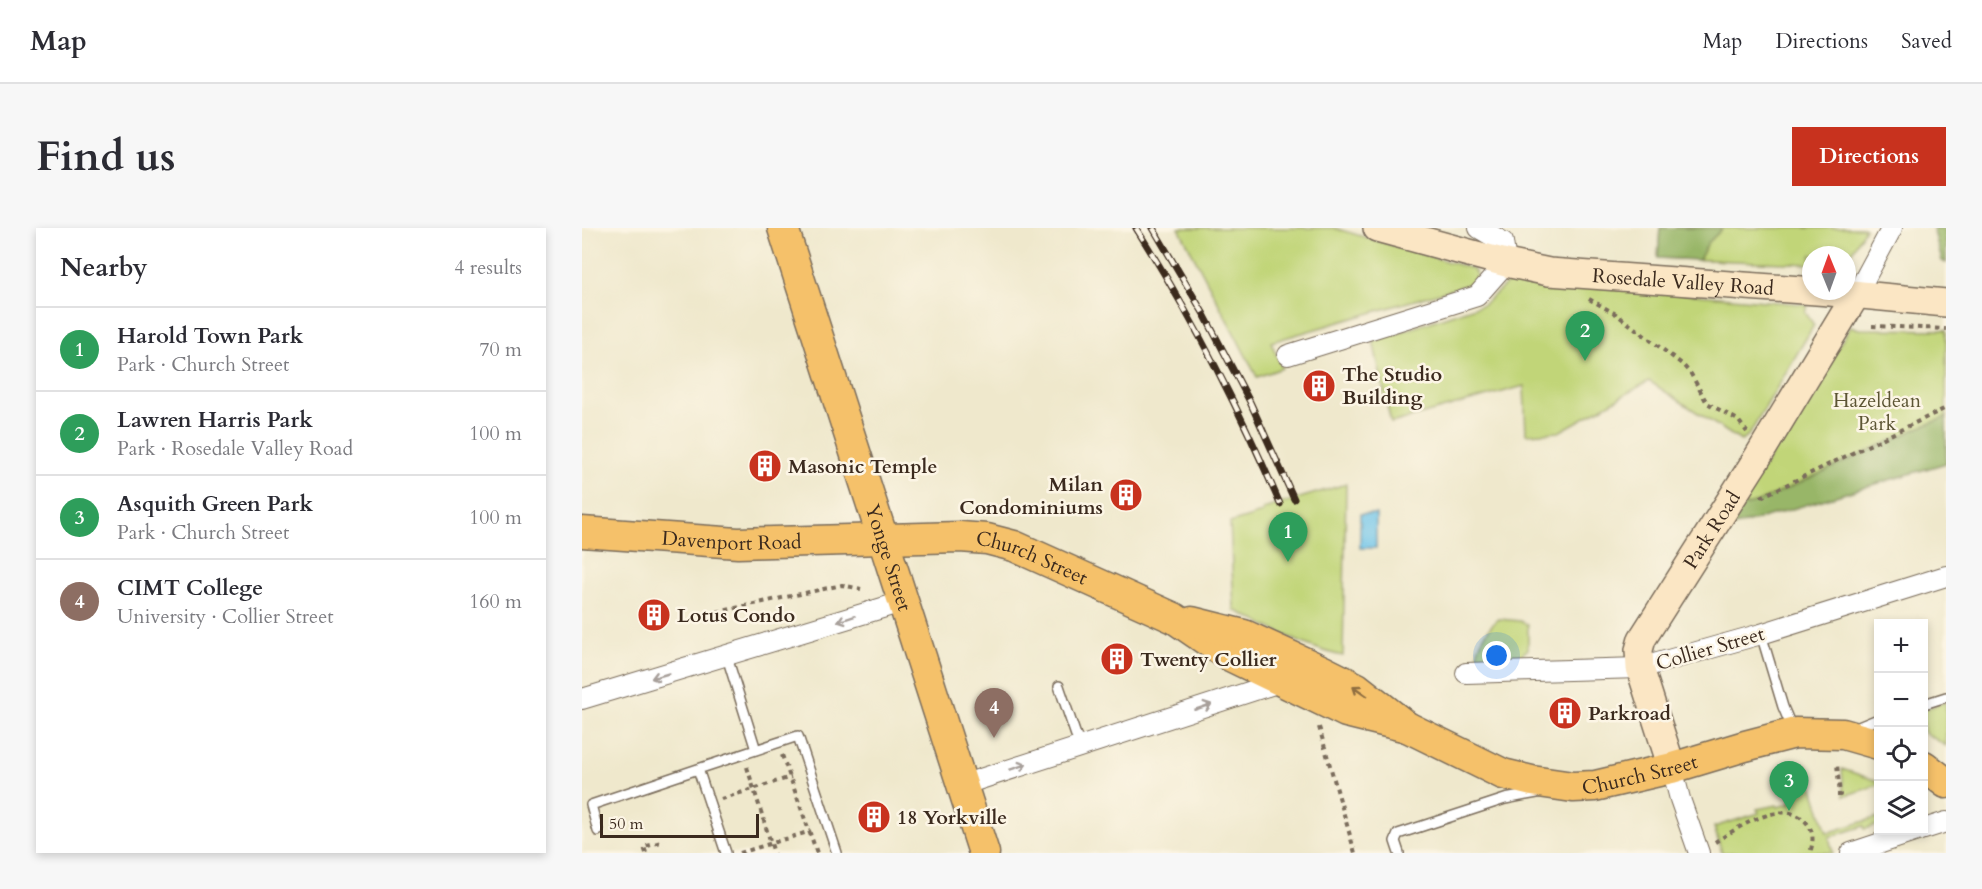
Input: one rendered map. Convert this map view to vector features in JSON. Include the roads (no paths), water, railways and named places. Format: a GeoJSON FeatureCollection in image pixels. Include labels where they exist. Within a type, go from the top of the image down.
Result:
{"type":"FeatureCollection","features":[{"type":"Feature","properties":{"kind":"main road","name":"Yonge Street"},"geometry":{"type":"LineString","coordinates":[[783,228],[984,853]]}},
{"type":"Feature","properties":{"kind":"main road","name":"Davenport Road"},"geometry":{"type":"LineString","coordinates":[[582,532],[738,543],[882,539]]}},
{"type":"Feature","properties":{"kind":"main road","name":"Church Street"},"geometry":{"type":"LineString","coordinates":[[882,539],[960,537],[987,539],[1014,546],[1174,618],[1228,655],[1346,712],[1407,727]]}},
{"type":"Feature","properties":{"kind":"main road","name":"Church Street"},"geometry":{"type":"LineString","coordinates":[[1174,618],[1244,635],[1357,688],[1407,727],[1503,774],[1532,781],[1573,787],[1595,786],[1672,768],[1794,733],[1843,734],[1874,743]]}},
{"type":"Feature","properties":{"kind":"main road"},"geometry":{"type":"LineString","coordinates":[[1928,770],[1946,783]]}},
{"type":"Feature","properties":{"kind":"street","name":"Rosedale Valley Road"},"geometry":{"type":"LineString","coordinates":[[1377,228],[1506,263],[1549,272],[1802,291]]}},
{"type":"Feature","properties":{"kind":"street"},"geometry":{"type":"LineString","coordinates":[[1288,355],[1477,296],[1506,263],[1503,243],[1479,228]]}},
{"type":"Feature","properties":{"kind":"street","name":"Park Road"},"geometry":{"type":"LineString","coordinates":[[1856,295],[1892,228]]}},
{"type":"Feature","properties":{"kind":"street","name":"Rosedale Valley Road"},"geometry":{"type":"LineString","coordinates":[[1856,295],[1946,303]]}},
{"type":"Feature","properties":{"kind":"street","name":"Park Road"},"geometry":{"type":"LineString","coordinates":[[1707,847],[1680,799],[1640,668],[1639,650],[1646,630],[1756,460],[1853,300]]}},
{"type":"Feature","properties":{"kind":"street","name":"Collier Street"},"geometry":{"type":"LineString","coordinates":[[1466,673],[1640,668],[1761,634],[1946,576]]}},
{"type":"Feature","properties":{"kind":"street"},"geometry":{"type":"LineString","coordinates":[[582,699],[727,657],[902,602]]}},
{"type":"Feature","properties":{"kind":"street"},"geometry":{"type":"LineString","coordinates":[[962,785],[1283,681]]}},
{"type":"Feature","properties":{"kind":"street"},"geometry":{"type":"LineString","coordinates":[[1928,828],[1946,822]]}},
{"type":"Feature","properties":{"kind":"street"},"geometry":{"type":"LineString","coordinates":[[1854,853],[1907,835]]}},
{"type":"Feature","properties":{"kind":"lane"},"geometry":{"type":"LineString","coordinates":[[1761,634],[1783,707],[1794,733]]}},
{"type":"Feature","properties":{"kind":"lane"},"geometry":{"type":"LineString","coordinates":[[727,657],[756,750]]}},
{"type":"Feature","properties":{"kind":"lane"},"geometry":{"type":"LineString","coordinates":[[1059,686],[1080,747]]}},
{"type":"Feature","properties":{"kind":"lane"},"geometry":{"type":"LineString","coordinates":[[1928,703],[1946,698]]}},
{"type":"Feature","properties":{"kind":"lane"},"geometry":{"type":"LineString","coordinates":[[1843,734],[1874,721]]}},
{"type":"Feature","properties":{"kind":"lane"},"geometry":{"type":"LineString","coordinates":[[598,831],[591,805],[798,736],[837,853]]}},
{"type":"Feature","properties":{"kind":"lane"},"geometry":{"type":"LineString","coordinates":[[698,770],[726,853]]}},
{"type":"Feature","properties":{"kind":"lane"},"geometry":{"type":"LineString","coordinates":[[1399,853],[1395,842],[1398,834],[1505,799],[1573,787]]}},
{"type":"Feature","properties":{"kind":"water"},"geometry":{"type":"Polygon","coordinates":[[[1360,514],[1376,514],[1376,548],[1360,548],[1360,514]]]}},
{"type":"Feature","properties":{"kind":"railway"},"geometry":{"type":"LineString","coordinates":[[1136,228],[1214,363],[1280,504]]}},
{"type":"Feature","properties":{"kind":"railway"},"geometry":{"type":"LineString","coordinates":[[1153,228],[1205,316],[1250,402],[1294,499]]}},
{"type":"Feature","properties":{"kind":"place","name":"Lawren Harris Park"},"geometry":{"type":"Point","coordinates":[1585,361]}},
{"type":"Feature","properties":{"kind":"place","name":"The Studio Building"},"geometry":{"type":"Point","coordinates":[1319,386]}},
{"type":"Feature","properties":{"kind":"place","name":"Masonic Temple"},"geometry":{"type":"Point","coordinates":[765,466]}},
{"type":"Feature","properties":{"kind":"place","name":"Milan Condominiums"},"geometry":{"type":"Point","coordinates":[1126,495]}},
{"type":"Feature","properties":{"kind":"place","name":"Harold Town Park"},"geometry":{"type":"Point","coordinates":[1288,562]}},
{"type":"Feature","properties":{"kind":"place","name":"Lotus Condo"},"geometry":{"type":"Point","coordinates":[654,615]}},
{"type":"Feature","properties":{"kind":"place","name":"Twenty Collier"},"geometry":{"type":"Point","coordinates":[1117,659]}},
{"type":"Feature","properties":{"kind":"place","name":"Parkroad"},"geometry":{"type":"Point","coordinates":[1565,713]}},
{"type":"Feature","properties":{"kind":"place","name":"CIMT College"},"geometry":{"type":"Point","coordinates":[994,738]}},
{"type":"Feature","properties":{"kind":"place","name":"Asquith Green Park"},"geometry":{"type":"Point","coordinates":[1789,811]}},
{"type":"Feature","properties":{"kind":"place","name":"18 Yorkville"},"geometry":{"type":"Point","coordinates":[874,817]}},
{"type":"Feature","properties":{"kind":"park label","name":"Hazeldean Park"},"geometry":{"type":"Point","coordinates":[1877,412]}}]}
